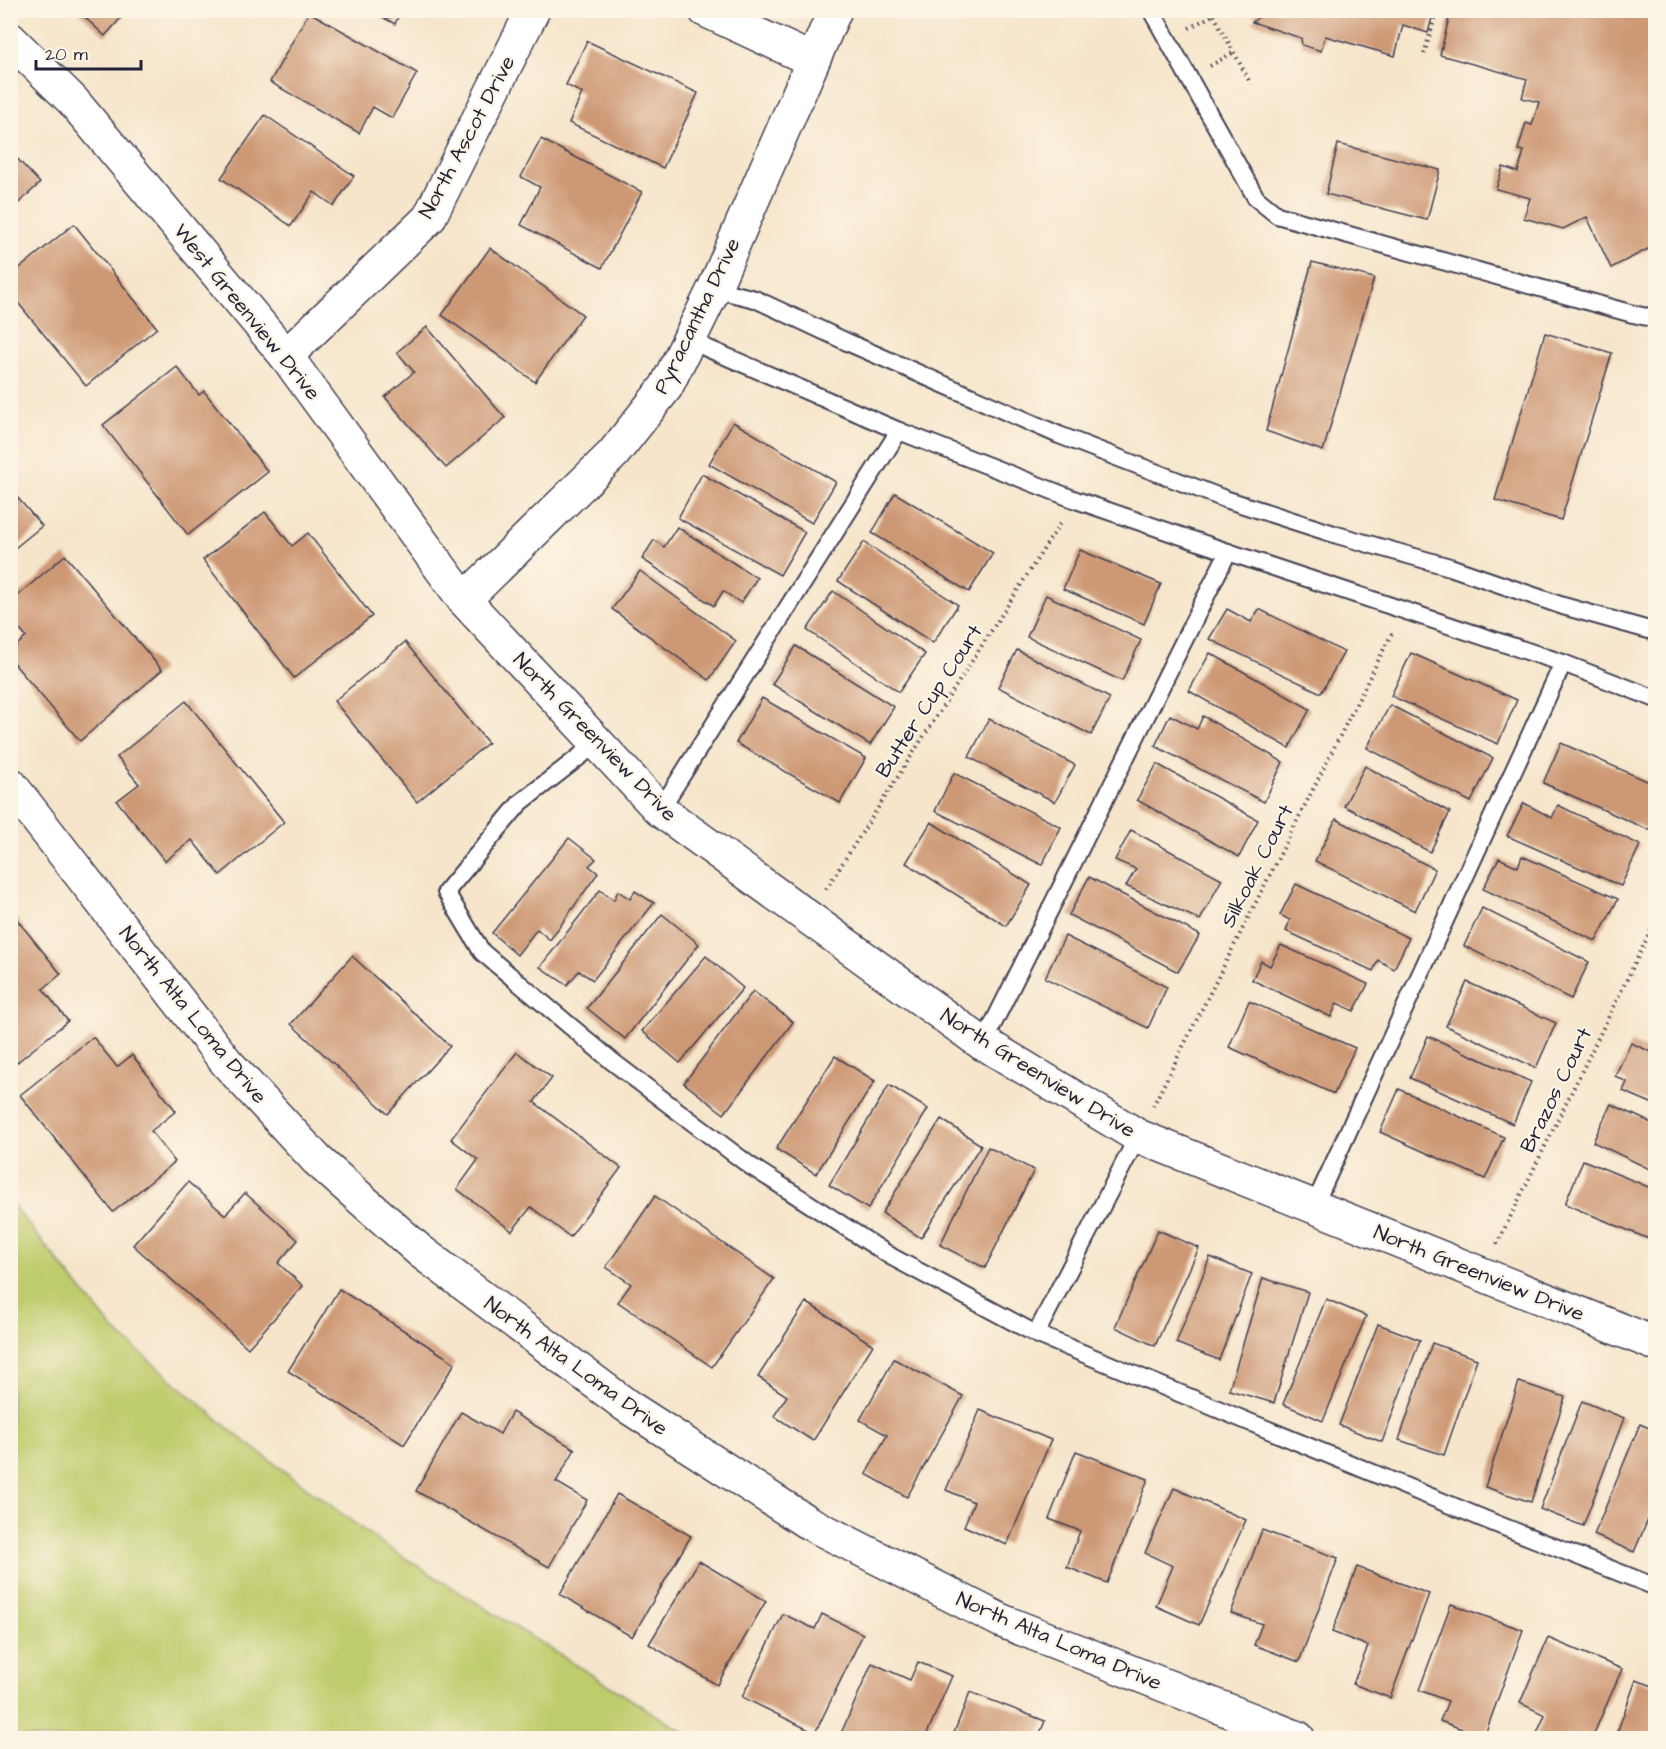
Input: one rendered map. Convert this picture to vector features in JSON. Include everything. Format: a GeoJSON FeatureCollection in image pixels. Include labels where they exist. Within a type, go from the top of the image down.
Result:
{"type":"FeatureCollection","features":[{"type":"Feature","properties":{"kind":"street","name":"North Ascot Drive"},"geometry":{"type":"LineString","coordinates":[[286,356],[429,218],[533,10]]}},
{"type":"Feature","properties":{"kind":"street"},"geometry":{"type":"LineString","coordinates":[[705,10],[812,60]]}},
{"type":"Feature","properties":{"kind":"street","name":"Pyracantha Drive"},"geometry":{"type":"LineString","coordinates":[[464,600],[613,454],[666,387],[714,289],[835,10]]}},
{"type":"Feature","properties":{"kind":"street","name":"West Greenview Drive"},"geometry":{"type":"LineString","coordinates":[[10,39],[73,101],[286,356],[464,600]]}},
{"type":"Feature","properties":{"kind":"street","name":"North Greenview Drive"},"geometry":{"type":"LineString","coordinates":[[464,600],[660,810],[983,1044],[1138,1136],[1656,1344]]}},
{"type":"Feature","properties":{"kind":"street","name":"North Alta Loma Drive"},"geometry":{"type":"LineString","coordinates":[[10,784],[227,1063],[317,1160],[420,1251],[627,1407],[807,1522],[1002,1621],[1298,1738]]}},
{"type":"Feature","properties":{"kind":"lane"},"geometry":{"type":"LineString","coordinates":[[1151,10],[1256,198],[1277,215],[1633,314],[1647,317],[1656,314]]}},
{"type":"Feature","properties":{"kind":"lane"},"geometry":{"type":"LineString","coordinates":[[714,289],[755,299],[1059,435],[1225,499],[1337,535],[1450,567],[1563,606],[1656,632]]}},
{"type":"Feature","properties":{"kind":"lane"},"geometry":{"type":"LineString","coordinates":[[688,340],[899,431],[1076,500],[1563,663],[1656,699]]}},
{"type":"Feature","properties":{"kind":"lane"},"geometry":{"type":"LineString","coordinates":[[660,810],[899,431]]}},
{"type":"Feature","properties":{"kind":"lane"},"geometry":{"type":"LineString","coordinates":[[983,1044],[1228,552]]}},
{"type":"Feature","properties":{"kind":"lane"},"geometry":{"type":"LineString","coordinates":[[1314,1206],[1563,663]]}},
{"type":"Feature","properties":{"kind":"lane"},"geometry":{"type":"LineString","coordinates":[[597,743],[520,803],[446,892],[482,952],[613,1062],[749,1165],[892,1257],[1036,1334],[1494,1523],[1656,1587]]}},
{"type":"Feature","properties":{"kind":"lane"},"geometry":{"type":"LineString","coordinates":[[1036,1334],[1138,1136]]}},
{"type":"Feature","properties":{"kind":"path"},"geometry":{"type":"LineString","coordinates":[[1211,10],[1251,84]]}},
{"type":"Feature","properties":{"kind":"path"},"geometry":{"type":"LineString","coordinates":[[1424,54],[1437,10]]}},
{"type":"Feature","properties":{"kind":"path","name":"Butter Cup Court"},"geometry":{"type":"LineString","coordinates":[[808,918],[1076,500]]}},
{"type":"Feature","properties":{"kind":"path","name":"Silkoak Court"},"geometry":{"type":"LineString","coordinates":[[1138,1136],[1403,610]]}},
{"type":"Feature","properties":{"kind":"path","name":"Brazos Court"},"geometry":{"type":"LineString","coordinates":[[1483,1274],[1656,920]]}},
{"type":"Feature","properties":{"kind":"green space"},"geometry":{"type":"Polygon","coordinates":[[[11,1203],[113,1329],[235,1434],[381,1543],[693,1738],[11,1738],[11,1203]]]}},
{"type":"Feature","properties":{"kind":"building"},"geometry":{"type":"Polygon","coordinates":[[[77,10],[128,10],[105,36],[77,10]]]}},
{"type":"Feature","properties":{"kind":"building"},"geometry":{"type":"Polygon","coordinates":[[[369,10],[401,10],[395,24],[369,10]]]}},
{"type":"Feature","properties":{"kind":"building"},"geometry":{"type":"Polygon","coordinates":[[[1239,10],[1434,10],[1428,33],[1403,25],[1395,56],[1325,36],[1321,51],[1302,45],[1301,38],[1252,22],[1259,17],[1239,10]]]}},
{"type":"Feature","properties":{"kind":"building"},"geometry":{"type":"Polygon","coordinates":[[[1451,10],[1656,10],[1656,245],[1611,268],[1587,217],[1563,229],[1524,218],[1530,198],[1496,189],[1503,167],[1518,172],[1524,151],[1518,150],[1526,123],[1532,125],[1539,102],[1522,98],[1527,79],[1440,55],[1451,10]]]}},
{"type":"Feature","properties":{"kind":"building"},"geometry":{"type":"Polygon","coordinates":[[[309,12],[417,73],[392,118],[373,107],[359,133],[270,82],[309,12]]]}},
{"type":"Feature","properties":{"kind":"building"},"geometry":{"type":"Polygon","coordinates":[[[587,41],[698,93],[663,168],[569,123],[582,93],[566,85],[587,41]]]}},
{"type":"Feature","properties":{"kind":"building"},"geometry":{"type":"Polygon","coordinates":[[[265,115],[354,176],[334,206],[314,192],[291,226],[221,178],[265,115]]]}},
{"type":"Feature","properties":{"kind":"building"},"geometry":{"type":"Polygon","coordinates":[[[541,139],[642,192],[602,268],[521,225],[540,187],[521,177],[541,139]]]}},
{"type":"Feature","properties":{"kind":"building"},"geometry":{"type":"Polygon","coordinates":[[[1338,144],[1440,170],[1427,220],[1326,194],[1338,144]]]}},
{"type":"Feature","properties":{"kind":"building"},"geometry":{"type":"Polygon","coordinates":[[[10,151],[40,183],[10,211],[10,151]]]}},
{"type":"Feature","properties":{"kind":"building"},"geometry":{"type":"Polygon","coordinates":[[[74,224],[157,328],[86,386],[10,293],[10,276],[74,224]]]}},
{"type":"Feature","properties":{"kind":"building"},"geometry":{"type":"Polygon","coordinates":[[[490,248],[583,315],[535,382],[442,315],[490,248]]]}},
{"type":"Feature","properties":{"kind":"building"},"geometry":{"type":"Polygon","coordinates":[[[1312,262],[1374,278],[1323,451],[1266,431],[1312,262]]]}},
{"type":"Feature","properties":{"kind":"building"},"geometry":{"type":"Polygon","coordinates":[[[427,327],[505,418],[446,468],[385,397],[414,372],[397,352],[427,327]]]}},
{"type":"Feature","properties":{"kind":"building"},"geometry":{"type":"Polygon","coordinates":[[[1545,333],[1612,353],[1561,520],[1495,500],[1545,333]]]}},
{"type":"Feature","properties":{"kind":"building"},"geometry":{"type":"Polygon","coordinates":[[[177,367],[199,395],[204,391],[268,472],[188,535],[103,425],[177,367]]]}},
{"type":"Feature","properties":{"kind":"building"},"geometry":{"type":"Polygon","coordinates":[[[733,422],[836,482],[812,523],[709,464],[733,422]]]}},
{"type":"Feature","properties":{"kind":"building"},"geometry":{"type":"Polygon","coordinates":[[[702,474],[805,532],[780,575],[678,518],[702,474]]]}},
{"type":"Feature","properties":{"kind":"building"},"geometry":{"type":"Polygon","coordinates":[[[10,489],[42,526],[10,552],[10,489]]]}},
{"type":"Feature","properties":{"kind":"building"},"geometry":{"type":"Polygon","coordinates":[[[895,493],[993,553],[969,592],[872,533],[895,493]]]}},
{"type":"Feature","properties":{"kind":"building"},"geometry":{"type":"Polygon","coordinates":[[[265,512],[292,546],[308,533],[372,616],[294,678],[203,560],[265,512]]]}},
{"type":"Feature","properties":{"kind":"building"},"geometry":{"type":"Polygon","coordinates":[[[677,527],[757,578],[741,603],[723,591],[714,606],[642,559],[654,540],[664,547],[677,527]]]}},
{"type":"Feature","properties":{"kind":"building"},"geometry":{"type":"Polygon","coordinates":[[[864,542],[958,605],[933,643],[838,581],[864,542]]]}},
{"type":"Feature","properties":{"kind":"building"},"geometry":{"type":"Polygon","coordinates":[[[1080,550],[1161,584],[1144,624],[1063,589],[1080,550]]]}},
{"type":"Feature","properties":{"kind":"building"},"geometry":{"type":"Polygon","coordinates":[[[65,555],[162,670],[80,741],[10,659],[10,651],[26,637],[10,618],[10,602],[65,555]]]}},
{"type":"Feature","properties":{"kind":"building"},"geometry":{"type":"Polygon","coordinates":[[[640,571],[736,641],[709,680],[612,609],[640,571]]]}},
{"type":"Feature","properties":{"kind":"building"},"geometry":{"type":"Polygon","coordinates":[[[833,591],[925,654],[899,692],[807,630],[833,591]]]}},
{"type":"Feature","properties":{"kind":"building"},"geometry":{"type":"Polygon","coordinates":[[[1046,595],[1141,640],[1122,681],[1027,637],[1046,595]]]}},
{"type":"Feature","properties":{"kind":"building"},"geometry":{"type":"Polygon","coordinates":[[[1227,609],[1251,622],[1259,609],[1344,652],[1321,693],[1209,639],[1227,609]]]}},
{"type":"Feature","properties":{"kind":"building"},"geometry":{"type":"Polygon","coordinates":[[[405,642],[488,743],[417,802],[334,701],[405,642]]]}},
{"type":"Feature","properties":{"kind":"building"},"geometry":{"type":"Polygon","coordinates":[[[796,646],[894,707],[870,745],[772,684],[796,646]]]}},
{"type":"Feature","properties":{"kind":"building"},"geometry":{"type":"Polygon","coordinates":[[[1017,650],[1110,698],[1091,735],[998,687],[1017,650]]]}},
{"type":"Feature","properties":{"kind":"building"},"geometry":{"type":"Polygon","coordinates":[[[1210,653],[1310,709],[1289,748],[1189,691],[1210,653]]]}},
{"type":"Feature","properties":{"kind":"building"},"geometry":{"type":"Polygon","coordinates":[[[1411,653],[1517,700],[1498,744],[1391,696],[1411,653]]]}},
{"type":"Feature","properties":{"kind":"building"},"geometry":{"type":"Polygon","coordinates":[[[762,698],[866,758],[840,803],[736,743],[762,698]]]}},
{"type":"Feature","properties":{"kind":"building"},"geometry":{"type":"Polygon","coordinates":[[[186,701],[284,822],[220,875],[192,840],[165,861],[117,801],[139,784],[117,757],[186,701]]]}},
{"type":"Feature","properties":{"kind":"building"},"geometry":{"type":"Polygon","coordinates":[[[1390,705],[1493,758],[1471,802],[1367,748],[1390,705]]]}},
{"type":"Feature","properties":{"kind":"building"},"geometry":{"type":"Polygon","coordinates":[[[1170,715],[1197,729],[1203,716],[1283,762],[1264,802],[1155,746],[1170,715]]]}},
{"type":"Feature","properties":{"kind":"building"},"geometry":{"type":"Polygon","coordinates":[[[989,719],[1075,765],[1055,802],[969,757],[989,719]]]}},
{"type":"Feature","properties":{"kind":"building"},"geometry":{"type":"Polygon","coordinates":[[[1561,743],[1656,785],[1656,815],[1649,830],[1543,783],[1561,743]]]}},
{"type":"Feature","properties":{"kind":"building"},"geometry":{"type":"Polygon","coordinates":[[[1157,764],[1258,820],[1239,857],[1137,800],[1157,764]]]}},
{"type":"Feature","properties":{"kind":"building"},"geometry":{"type":"Polygon","coordinates":[[[1365,766],[1450,812],[1430,852],[1344,806],[1365,766]]]}},
{"type":"Feature","properties":{"kind":"building"},"geometry":{"type":"Polygon","coordinates":[[[954,773],[1061,827],[1042,865],[935,811],[954,773]]]}},
{"type":"Feature","properties":{"kind":"building"},"geometry":{"type":"Polygon","coordinates":[[[1524,803],[1552,818],[1558,805],[1640,845],[1621,886],[1507,836],[1524,803]]]}},
{"type":"Feature","properties":{"kind":"building"},"geometry":{"type":"Polygon","coordinates":[[[1336,819],[1435,869],[1415,911],[1315,861],[1336,819]]]}},
{"type":"Feature","properties":{"kind":"building"},"geometry":{"type":"Polygon","coordinates":[[[931,822],[1031,885],[1006,926],[906,863],[931,822]]]}},
{"type":"Feature","properties":{"kind":"building"},"geometry":{"type":"Polygon","coordinates":[[[1131,830],[1222,879],[1200,920],[1126,886],[1136,869],[1115,860],[1131,830]]]}},
{"type":"Feature","properties":{"kind":"building"},"geometry":{"type":"Polygon","coordinates":[[[569,838],[596,859],[589,866],[598,873],[550,940],[537,929],[517,955],[492,933],[569,838]]]}},
{"type":"Feature","properties":{"kind":"building"},"geometry":{"type":"Polygon","coordinates":[[[1522,856],[1618,899],[1596,941],[1483,889],[1499,858],[1518,867],[1522,856]]]}},
{"type":"Feature","properties":{"kind":"building"},"geometry":{"type":"Polygon","coordinates":[[[1089,877],[1200,935],[1178,972],[1069,915],[1089,877]]]}},
{"type":"Feature","properties":{"kind":"building"},"geometry":{"type":"Polygon","coordinates":[[[1296,884],[1409,938],[1394,969],[1378,960],[1373,971],[1286,931],[1290,920],[1280,915],[1296,884]]]}},
{"type":"Feature","properties":{"kind":"building"},"geometry":{"type":"Polygon","coordinates":[[[600,890],[614,900],[618,891],[630,899],[635,891],[654,903],[593,980],[579,971],[567,985],[540,967],[600,890]]]}},
{"type":"Feature","properties":{"kind":"building"},"geometry":{"type":"Polygon","coordinates":[[[1482,908],[1589,962],[1571,999],[1464,946],[1482,908]]]}},
{"type":"Feature","properties":{"kind":"building"},"geometry":{"type":"Polygon","coordinates":[[[10,911],[61,974],[43,989],[68,1021],[10,1068],[10,911]]]}},
{"type":"Feature","properties":{"kind":"building"},"geometry":{"type":"Polygon","coordinates":[[[662,914],[699,944],[625,1039],[587,1008],[662,914]]]}},
{"type":"Feature","properties":{"kind":"building"},"geometry":{"type":"Polygon","coordinates":[[[1065,936],[1167,987],[1148,1028],[1045,978],[1065,936]]]}},
{"type":"Feature","properties":{"kind":"building"},"geometry":{"type":"Polygon","coordinates":[[[1281,945],[1368,984],[1354,1011],[1337,1003],[1331,1017],[1252,980],[1261,961],[1270,966],[1281,945]]]}},
{"type":"Feature","properties":{"kind":"building"},"geometry":{"type":"Polygon","coordinates":[[[352,956],[450,1046],[388,1114],[291,1024],[352,956]]]}},
{"type":"Feature","properties":{"kind":"building"},"geometry":{"type":"Polygon","coordinates":[[[706,956],[743,988],[680,1063],[642,1031],[706,956]]]}},
{"type":"Feature","properties":{"kind":"building"},"geometry":{"type":"Polygon","coordinates":[[[1467,982],[1556,1023],[1536,1068],[1446,1026],[1467,982]]]}},
{"type":"Feature","properties":{"kind":"building"},"geometry":{"type":"Polygon","coordinates":[[[753,991],[793,1022],[724,1114],[684,1083],[753,991]]]}},
{"type":"Feature","properties":{"kind":"building"},"geometry":{"type":"Polygon","coordinates":[[[1249,1001],[1355,1048],[1334,1094],[1229,1047],[1249,1001]]]}},
{"type":"Feature","properties":{"kind":"building"},"geometry":{"type":"Polygon","coordinates":[[[1428,1036],[1531,1082],[1513,1124],[1410,1078],[1428,1036]]]}},
{"type":"Feature","properties":{"kind":"building"},"geometry":{"type":"Polygon","coordinates":[[[93,1037],[117,1067],[132,1055],[176,1111],[151,1131],[175,1162],[113,1212],[20,1095],[93,1037]]]}},
{"type":"Feature","properties":{"kind":"building"},"geometry":{"type":"Polygon","coordinates":[[[1631,1043],[1656,1054],[1656,1105],[1623,1091],[1627,1082],[1615,1076],[1631,1043]]]}},
{"type":"Feature","properties":{"kind":"building"},"geometry":{"type":"Polygon","coordinates":[[[517,1052],[552,1078],[534,1102],[621,1168],[570,1237],[531,1207],[512,1231],[457,1189],[478,1160],[451,1139],[517,1052]]]}},
{"type":"Feature","properties":{"kind":"building"},"geometry":{"type":"Polygon","coordinates":[[[835,1056],[875,1081],[816,1174],[776,1149],[835,1056]]]}},
{"type":"Feature","properties":{"kind":"building"},"geometry":{"type":"Polygon","coordinates":[[[889,1085],[928,1109],[868,1209],[829,1185],[889,1085]]]}},
{"type":"Feature","properties":{"kind":"building"},"geometry":{"type":"Polygon","coordinates":[[[1399,1089],[1504,1137],[1485,1179],[1380,1132],[1399,1089]]]}},
{"type":"Feature","properties":{"kind":"building"},"geometry":{"type":"Polygon","coordinates":[[[1611,1104],[1656,1125],[1656,1172],[1593,1142],[1611,1104]]]}},
{"type":"Feature","properties":{"kind":"building"},"geometry":{"type":"Polygon","coordinates":[[[941,1119],[981,1145],[921,1238],[882,1213],[941,1119]]]}},
{"type":"Feature","properties":{"kind":"building"},"geometry":{"type":"Polygon","coordinates":[[[988,1147],[1034,1170],[985,1268],[940,1245],[988,1147]]]}},
{"type":"Feature","properties":{"kind":"building"},"geometry":{"type":"Polygon","coordinates":[[[1583,1160],[1656,1190],[1656,1242],[1565,1204],[1583,1160]]]}},
{"type":"Feature","properties":{"kind":"building"},"geometry":{"type":"Polygon","coordinates":[[[188,1182],[225,1215],[245,1193],[298,1240],[278,1263],[303,1286],[248,1348],[133,1245],[188,1182]]]}},
{"type":"Feature","properties":{"kind":"building"},"geometry":{"type":"Polygon","coordinates":[[[655,1196],[774,1279],[712,1367],[618,1302],[631,1284],[606,1267],[655,1196]]]}},
{"type":"Feature","properties":{"kind":"building"},"geometry":{"type":"Polygon","coordinates":[[[1158,1230],[1199,1248],[1155,1346],[1115,1327],[1158,1230]]]}},
{"type":"Feature","properties":{"kind":"building"},"geometry":{"type":"Polygon","coordinates":[[[1210,1257],[1252,1274],[1219,1360],[1176,1343],[1210,1257]]]}},
{"type":"Feature","properties":{"kind":"building"},"geometry":{"type":"Polygon","coordinates":[[[1263,1278],[1308,1292],[1274,1403],[1229,1390],[1263,1278]]]}},
{"type":"Feature","properties":{"kind":"building"},"geometry":{"type":"Polygon","coordinates":[[[339,1289],[455,1363],[404,1445],[288,1371],[339,1289]]]}},
{"type":"Feature","properties":{"kind":"building"},"geometry":{"type":"Polygon","coordinates":[[[1326,1299],[1366,1316],[1323,1421],[1283,1404],[1326,1299]]]}},
{"type":"Feature","properties":{"kind":"building"},"geometry":{"type":"Polygon","coordinates":[[[806,1302],[873,1345],[813,1441],[774,1416],[787,1396],[758,1377],[806,1302]]]}},
{"type":"Feature","properties":{"kind":"building"},"geometry":{"type":"Polygon","coordinates":[[[1378,1324],[1420,1340],[1382,1442],[1339,1425],[1378,1324]]]}},
{"type":"Feature","properties":{"kind":"building"},"geometry":{"type":"Polygon","coordinates":[[[1432,1343],[1477,1359],[1444,1455],[1399,1440],[1432,1343]]]}},
{"type":"Feature","properties":{"kind":"building"},"geometry":{"type":"Polygon","coordinates":[[[894,1359],[963,1396],[907,1497],[866,1474],[887,1435],[860,1420],[894,1359]]]}},
{"type":"Feature","properties":{"kind":"building"},"geometry":{"type":"Polygon","coordinates":[[[1519,1382],[1565,1397],[1531,1502],[1485,1487],[1519,1382]]]}},
{"type":"Feature","properties":{"kind":"building"},"geometry":{"type":"Polygon","coordinates":[[[1582,1401],[1624,1418],[1583,1526],[1540,1509],[1582,1401]]]}},
{"type":"Feature","properties":{"kind":"building"},"geometry":{"type":"Polygon","coordinates":[[[980,1410],[1051,1440],[1007,1545],[964,1526],[974,1502],[946,1490],[980,1410]]]}},
{"type":"Feature","properties":{"kind":"building"},"geometry":{"type":"Polygon","coordinates":[[[461,1412],[500,1434],[512,1412],[575,1449],[556,1482],[587,1500],[549,1567],[416,1491],[461,1412]]]}},
{"type":"Feature","properties":{"kind":"building"},"geometry":{"type":"Polygon","coordinates":[[[1640,1424],[1656,1431],[1656,1501],[1634,1552],[1594,1535],[1640,1424]]]}},
{"type":"Feature","properties":{"kind":"building"},"geometry":{"type":"Polygon","coordinates":[[[1076,1451],[1148,1479],[1107,1583],[1067,1567],[1080,1531],[1049,1519],[1076,1451]]]}},
{"type":"Feature","properties":{"kind":"building"},"geometry":{"type":"Polygon","coordinates":[[[1174,1488],[1246,1520],[1199,1625],[1156,1606],[1173,1566],[1145,1553],[1174,1488]]]}},
{"type":"Feature","properties":{"kind":"building"},"geometry":{"type":"Polygon","coordinates":[[[617,1494],[691,1536],[632,1637],[560,1594],[617,1494]]]}},
{"type":"Feature","properties":{"kind":"building"},"geometry":{"type":"Polygon","coordinates":[[[1262,1530],[1338,1558],[1299,1662],[1254,1645],[1262,1624],[1231,1613],[1262,1530]]]}},
{"type":"Feature","properties":{"kind":"building"},"geometry":{"type":"Polygon","coordinates":[[[699,1561],[766,1601],[717,1685],[649,1644],[699,1561]]]}},
{"type":"Feature","properties":{"kind":"building"},"geometry":{"type":"Polygon","coordinates":[[[1357,1567],[1429,1594],[1390,1698],[1353,1684],[1368,1646],[1332,1632],[1357,1567]]]}},
{"type":"Feature","properties":{"kind":"building"},"geometry":{"type":"Polygon","coordinates":[[[1451,1604],[1523,1630],[1484,1737],[1440,1721],[1448,1701],[1419,1690],[1451,1604]]]}},
{"type":"Feature","properties":{"kind":"building"},"geometry":{"type":"Polygon","coordinates":[[[783,1614],[815,1629],[822,1614],[863,1634],[815,1733],[742,1697],[783,1614]]]}},
{"type":"Feature","properties":{"kind":"building"},"geometry":{"type":"Polygon","coordinates":[[[1548,1638],[1622,1669],[1592,1738],[1535,1738],[1545,1715],[1520,1703],[1548,1638]]]}},
{"type":"Feature","properties":{"kind":"building"},"geometry":{"type":"Polygon","coordinates":[[[918,1662],[952,1676],[925,1738],[839,1738],[872,1663],[910,1680],[918,1662]]]}},
{"type":"Feature","properties":{"kind":"building"},"geometry":{"type":"Polygon","coordinates":[[[1636,1680],[1656,1687],[1656,1738],[1615,1738],[1636,1680]]]}},
{"type":"Feature","properties":{"kind":"building"},"geometry":{"type":"Polygon","coordinates":[[[970,1692],[1045,1721],[1038,1738],[952,1738],[970,1692]]]}}]}
